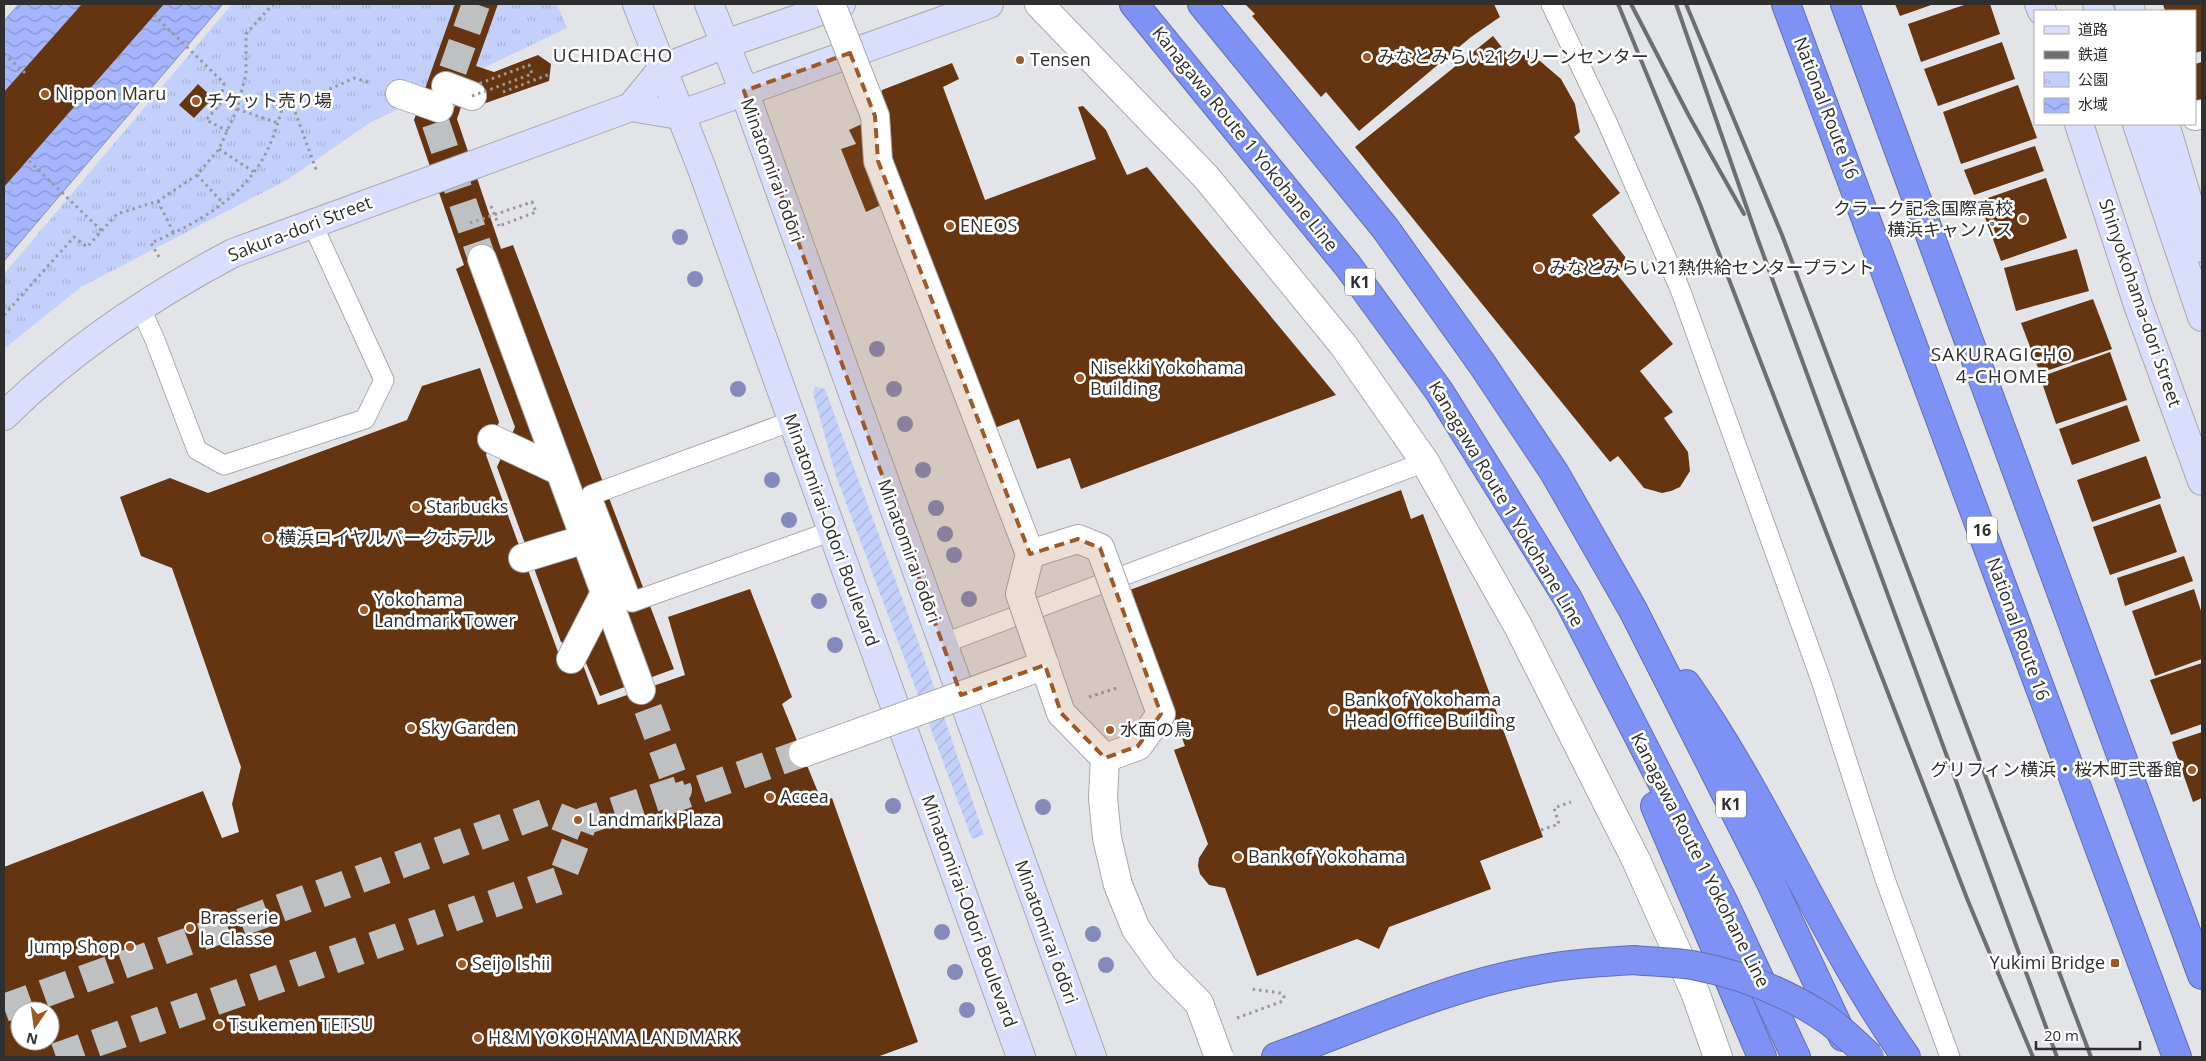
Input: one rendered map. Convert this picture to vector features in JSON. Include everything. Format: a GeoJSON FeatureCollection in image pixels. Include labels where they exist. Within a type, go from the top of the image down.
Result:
{"type":"FeatureCollection","features":[{"type":"Feature","properties":{"kind":"highway","name":"Kanagawa Route 1 Yokohane Line"},"geometry":{"type":"LineString","coordinates":[[1134,4],[1348,266],[1439,391],[1568,599],[1724,903],[1796,1057]]}},
{"type":"Feature","properties":{"kind":"highway","name":"K1"},"geometry":{"type":"LineString","coordinates":[[1202,4],[1386,228],[1460,332],[1554,472],[1633,610],[1770,882],[1853,1057]]}},
{"type":"Feature","properties":{"kind":"highway","name":"National Route 16"},"geometry":{"type":"LineString","coordinates":[[1786,4],[2177,1057]]}},
{"type":"Feature","properties":{"kind":"highway"},"geometry":{"type":"LineString","coordinates":[[1845,4],[2202,975]]}},
{"type":"Feature","properties":{"kind":"highway"},"geometry":{"type":"LineString","coordinates":[[1568,599],[1762,1057]]}},
{"type":"Feature","properties":{"kind":"highway"},"geometry":{"type":"LineString","coordinates":[[1633,610],[1708,716],[1796,869],[1878,1018],[1906,1057]]}},
{"type":"Feature","properties":{"kind":"highway"},"geometry":{"type":"LineString","coordinates":[[1276,1057],[1384,1016],[1480,983],[1532,971],[1583,963],[1634,960],[1691,965],[1742,978],[1819,1013],[1848,1036],[1870,1057]]}},
{"type":"Feature","properties":{"kind":"street","name":"Minatomirai-Odori Boulevard"},"geometry":{"type":"LineString","coordinates":[[637,4],[702,169],[1021,1057]]}},
{"type":"Feature","properties":{"kind":"street"},"geometry":{"type":"LineString","coordinates":[[709,4],[725,44]]}},
{"type":"Feature","properties":{"kind":"street"},"geometry":{"type":"LineString","coordinates":[[831,4],[875,116],[878,160],[1030,554],[1020,594],[1061,713],[1105,758],[1103,798],[1107,838],[1118,885],[1136,929],[1164,968],[1199,1003],[1219,1057]]}},
{"type":"Feature","properties":{"kind":"street"},"geometry":{"type":"LineString","coordinates":[[631,107],[662,69],[725,44],[841,4]]}},
{"type":"Feature","properties":{"kind":"street"},"geometry":{"type":"LineString","coordinates":[[680,115],[988,4]]}},
{"type":"Feature","properties":{"kind":"street"},"geometry":{"type":"LineString","coordinates":[[1039,4],[1206,177],[1344,346],[1425,462],[1518,626],[1636,860],[1695,992],[1718,1057]]}},
{"type":"Feature","properties":{"kind":"street","name":"Minatomirai ōdōri"},"geometry":{"type":"LineString","coordinates":[[725,44],[744,91],[1092,1057]]}},
{"type":"Feature","properties":{"kind":"street"},"geometry":{"type":"LineString","coordinates":[[400,94],[478,97]]}},
{"type":"Feature","properties":{"kind":"street","name":"Sakura-dori Street"},"geometry":{"type":"LineString","coordinates":[[4,416],[34,386],[70,357],[140,307],[184,279],[233,253],[631,107],[680,115]]}},
{"type":"Feature","properties":{"kind":"street","name":"Shinyokohama-dori Street"},"geometry":{"type":"LineString","coordinates":[[2079,125],[2138,306],[2202,481]]}},
{"type":"Feature","properties":{"kind":"street"},"geometry":{"type":"LineString","coordinates":[[2137,125],[2202,317]]}},
{"type":"Feature","properties":{"kind":"street"},"geometry":{"type":"LineString","coordinates":[[2166,125],[2202,248]]}},
{"type":"Feature","properties":{"kind":"street"},"geometry":{"type":"LineString","coordinates":[[482,259],[641,690]]}},
{"type":"Feature","properties":{"kind":"street"},"geometry":{"type":"LineString","coordinates":[[492,438],[560,471]]}},
{"type":"Feature","properties":{"kind":"street"},"geometry":{"type":"LineString","coordinates":[[523,558],[586,539]]}},
{"type":"Feature","properties":{"kind":"street"},"geometry":{"type":"LineString","coordinates":[[1030,554],[1078,539],[1100,548],[1153,676],[1161,714],[1138,746],[1105,758]]}},
{"type":"Feature","properties":{"kind":"street"},"geometry":{"type":"LineString","coordinates":[[571,659],[605,593]]}},
{"type":"Feature","properties":{"kind":"street"},"geometry":{"type":"LineString","coordinates":[[803,753],[1045,665]]}},
{"type":"Feature","properties":{"kind":"lane"},"geometry":{"type":"LineString","coordinates":[[1551,4],[1607,122],[1680,289],[1821,680],[1885,879],[1950,1057]]}},
{"type":"Feature","properties":{"kind":"lane"},"geometry":{"type":"LineString","coordinates":[[140,307],[155,340],[197,450],[224,465],[365,419],[384,380],[312,223]]}},
{"type":"Feature","properties":{"kind":"lane"},"geometry":{"type":"LineString","coordinates":[[792,421],[591,494],[632,602],[832,531]]}},
{"type":"Feature","properties":{"kind":"lane"},"geometry":{"type":"LineString","coordinates":[[942,644],[1425,462]]}},
{"type":"Feature","properties":{"kind":"path"},"geometry":{"type":"LineString","coordinates":[[4,315],[74,236],[87,247],[117,214],[158,201],[198,174],[219,149],[237,109],[246,74],[246,34],[272,4]]}},
{"type":"Feature","properties":{"kind":"path"},"geometry":{"type":"LineString","coordinates":[[154,16],[224,83],[220,104],[206,120],[228,131]]}},
{"type":"Feature","properties":{"kind":"path"},"geometry":{"type":"LineString","coordinates":[[4,54],[25,73]]}},
{"type":"Feature","properties":{"kind":"path"},"geometry":{"type":"LineString","coordinates":[[478,97],[480,93],[489,90],[498,87],[532,74],[529,65],[478,84],[481,91],[478,97]]}},
{"type":"Feature","properties":{"kind":"path"},"geometry":{"type":"LineString","coordinates":[[501,93],[550,74]]}},
{"type":"Feature","properties":{"kind":"path"},"geometry":{"type":"LineString","coordinates":[[159,257],[151,243],[174,234],[197,221],[223,203],[255,172],[278,123],[283,106],[293,106],[354,78]]}},
{"type":"Feature","properties":{"kind":"path"},"geometry":{"type":"LineString","coordinates":[[293,106],[317,172]]}},
{"type":"Feature","properties":{"kind":"path"},"geometry":{"type":"LineString","coordinates":[[237,109],[278,123]]}},
{"type":"Feature","properties":{"kind":"path"},"geometry":{"type":"LineString","coordinates":[[219,149],[255,172]]}},
{"type":"Feature","properties":{"kind":"path"},"geometry":{"type":"LineString","coordinates":[[29,161],[102,231]]}},
{"type":"Feature","properties":{"kind":"path"},"geometry":{"type":"LineString","coordinates":[[198,174],[223,203]]}},
{"type":"Feature","properties":{"kind":"path"},"geometry":{"type":"LineString","coordinates":[[158,201],[174,234]]}},
{"type":"Feature","properties":{"kind":"path"},"geometry":{"type":"LineString","coordinates":[[470,223],[532,202],[536,212],[499,226],[491,206]]}},
{"type":"Feature","properties":{"kind":"path"},"geometry":{"type":"LineString","coordinates":[[1541,830],[1559,824],[1554,808],[1576,800]]}},
{"type":"Feature","properties":{"kind":"path"},"geometry":{"type":"LineString","coordinates":[[1208,1028],[1283,1001],[1284,996],[1281,993],[1252,989]]}},
{"type":"Feature","properties":{"kind":"highlighted area"},"geometry":{"type":"Polygon","coordinates":[[[850,53],[875,116],[878,161],[1030,554],[1078,539],[1100,548],[1148,678],[1161,714],[1138,746],[1105,758],[1061,713],[1045,665],[961,695],[744,91],[850,53]]]}},
{"type":"Feature","properties":{"kind":"green space"},"geometry":{"type":"Polygon","coordinates":[[[232,4],[557,4],[567,28],[371,122],[287,180],[81,287],[4,349],[4,274],[232,4]]]}},
{"type":"Feature","properties":{"kind":"green space"},"geometry":{"type":"Polygon","coordinates":[[[815,386],[825,389],[922,652],[984,835],[972,839],[836,476],[813,393],[815,386]]]}},
{"type":"Feature","properties":{"kind":"water"},"geometry":{"type":"Polygon","coordinates":[[[19,4],[223,4],[4,261],[4,21],[19,4]]]}},
{"type":"Feature","properties":{"kind":"building","name":"Nippon Maru"},"geometry":{"type":"Polygon","coordinates":[[[82,4],[164,4],[4,187],[4,92],[82,4]]]}},
{"type":"Feature","properties":{"kind":"building"},"geometry":{"type":"Polygon","coordinates":[[[455,4],[498,4],[476,66],[494,72],[538,55],[551,64],[549,81],[483,104],[464,98],[457,119],[501,249],[513,245],[674,669],[600,696],[580,649],[561,642],[497,467],[515,427],[456,269],[464,265],[414,120],[455,4]]]}},
{"type":"Feature","properties":{"kind":"building","name":"みなとみらい21クリーンセンター"},"geometry":{"type":"Polygon","coordinates":[[[1245,4],[1494,4],[1500,17],[1471,37],[1359,131],[1326,92],[1321,97],[1252,16],[1255,14],[1245,4]]]}},
{"type":"Feature","properties":{"kind":"building"},"geometry":{"type":"Polygon","coordinates":[[[1895,4],[1934,4],[1900,16],[1895,4]]]}},
{"type":"Feature","properties":{"kind":"building"},"geometry":{"type":"Polygon","coordinates":[[[1967,4],[1990,4],[2000,34],[1921,62],[1908,24],[1967,4]]]}},
{"type":"Feature","properties":{"kind":"building"},"geometry":{"type":"Polygon","coordinates":[[[2163,4],[2202,4],[2202,51],[2196,53],[2196,10],[2165,10],[2163,4]]]}},
{"type":"Feature","properties":{"kind":"building","name":"みなとみらい21熱供給センタープラント"},"geometry":{"type":"Polygon","coordinates":[[[1493,36],[1508,55],[1513,51],[1540,61],[1561,79],[1575,104],[1580,132],[1574,137],[1620,193],[1592,215],[1630,263],[1617,274],[1673,344],[1640,371],[1673,412],[1664,418],[1688,452],[1690,471],[1680,487],[1671,491],[1662,493],[1644,488],[1618,456],[1610,462],[1355,147],[1493,36]]]}},
{"type":"Feature","properties":{"kind":"building"},"geometry":{"type":"Polygon","coordinates":[[[2002,42],[2015,79],[1938,106],[1924,69],[2002,42]]]}},
{"type":"Feature","properties":{"kind":"building"},"geometry":{"type":"Polygon","coordinates":[[[2202,62],[2202,105],[2196,108],[2196,64],[2202,62]]]}},
{"type":"Feature","properties":{"kind":"building"},"geometry":{"type":"Polygon","coordinates":[[[952,63],[959,79],[943,87],[985,200],[1096,159],[1078,107],[1083,106],[1106,130],[1127,175],[1147,167],[1336,395],[1081,489],[1070,458],[1037,469],[1019,419],[970,437],[881,205],[866,212],[841,149],[856,144],[849,130],[864,123],[859,113],[880,103],[882,90],[952,63]]]}},
{"type":"Feature","properties":{"kind":"building","name":"チケット売り場"},"geometry":{"type":"Polygon","coordinates":[[[198,84],[213,98],[194,118],[179,105],[198,84]]]}},
{"type":"Feature","properties":{"kind":"building"},"geometry":{"type":"Polygon","coordinates":[[[2018,85],[2037,138],[1961,164],[1943,112],[2018,85]]]}},
{"type":"Feature","properties":{"kind":"building"},"geometry":{"type":"Polygon","coordinates":[[[2035,146],[2044,171],[1974,195],[1964,170],[2035,146]]]}},
{"type":"Feature","properties":{"kind":"building","name":"クラーク記念国際高校 横浜キャンパス"},"geometry":{"type":"Polygon","coordinates":[[[2046,178],[2067,238],[2001,261],[1979,201],[2046,178]]]}},
{"type":"Feature","properties":{"kind":"building"},"geometry":{"type":"Polygon","coordinates":[[[2077,249],[2089,291],[2016,311],[2004,268],[2077,249]]]}},
{"type":"Feature","properties":{"kind":"building"},"geometry":{"type":"Polygon","coordinates":[[[2093,299],[2112,349],[2040,373],[2021,323],[2093,299]]]}},
{"type":"Feature","properties":{"kind":"building"},"geometry":{"type":"Polygon","coordinates":[[[2110,352],[2127,400],[2056,424],[2040,377],[2110,352]]]}},
{"type":"Feature","properties":{"kind":"building","name":"Landmark Plaza"},"geometry":{"type":"Polygon","coordinates":[[[480,368],[499,422],[486,455],[558,652],[583,665],[598,705],[685,675],[668,617],[750,589],[792,697],[782,704],[822,802],[832,798],[918,1042],[877,1057],[4,1057],[4,867],[203,791],[222,838],[239,832],[232,804],[241,767],[172,568],[141,556],[120,497],[170,478],[208,493],[407,420],[422,386],[480,368]]]}},
{"type":"Feature","properties":{"kind":"building"},"geometry":{"type":"Polygon","coordinates":[[[2127,405],[2140,441],[2072,465],[2059,429],[2127,405]]]}},
{"type":"Feature","properties":{"kind":"building"},"geometry":{"type":"Polygon","coordinates":[[[2146,456],[2161,498],[2092,522],[2077,480],[2146,456]]]}},
{"type":"Feature","properties":{"kind":"building","name":"Bank of Yokohama Head Office Building"},"geometry":{"type":"Polygon","coordinates":[[[1401,490],[1411,519],[1423,514],[1543,837],[1480,861],[1491,889],[1389,927],[1379,949],[1357,939],[1257,976],[1225,888],[1209,885],[1200,874],[1199,858],[1208,844],[1174,750],[1185,746],[1127,591],[1401,490]]]}},
{"type":"Feature","properties":{"kind":"building"},"geometry":{"type":"Polygon","coordinates":[[[2160,504],[2177,552],[2110,575],[2093,527],[2160,504]]]}},
{"type":"Feature","properties":{"kind":"building"},"geometry":{"type":"Polygon","coordinates":[[[2184,556],[2193,581],[2125,606],[2117,578],[2184,556]]]}},
{"type":"Feature","properties":{"kind":"building"},"geometry":{"type":"Polygon","coordinates":[[[2194,589],[2202,614],[2202,659],[2155,676],[2132,611],[2194,589]]]}},
{"type":"Feature","properties":{"kind":"building"},"geometry":{"type":"Polygon","coordinates":[[[2202,663],[2202,724],[2171,735],[2150,680],[2202,663]]]}},
{"type":"Feature","properties":{"kind":"building","name":"グリフィン横浜・桜木町弐番館"},"geometry":{"type":"Polygon","coordinates":[[[2202,732],[2202,798],[2193,802],[2172,742],[2202,732]]]}},
{"type":"Feature","properties":{"kind":"tunnel"},"geometry":{"type":"LineString","coordinates":[[476,4],[435,121],[482,259]]}},
{"type":"Feature","properties":{"kind":"tunnel"},"geometry":{"type":"LineString","coordinates":[[56,1057],[561,880],[584,821],[678,790],[641,690]]}},
{"type":"Feature","properties":{"kind":"tunnel"},"geometry":{"type":"LineString","coordinates":[[661,803],[803,753]]}},
{"type":"Feature","properties":{"kind":"tunnel"},"geometry":{"type":"LineString","coordinates":[[4,1008],[546,812],[588,829]]}},
{"type":"Feature","properties":{"kind":"railway"},"geometry":{"type":"LineString","coordinates":[[1618,4],[1700,204],[1968,901],[2033,1057]]}},
{"type":"Feature","properties":{"kind":"railway"},"geometry":{"type":"LineString","coordinates":[[1631,4],[1689,116],[1744,214]]}},
{"type":"Feature","properties":{"kind":"railway"},"geometry":{"type":"LineString","coordinates":[[1676,4],[1758,240],[2057,1057]]}},
{"type":"Feature","properties":{"kind":"railway"},"geometry":{"type":"LineString","coordinates":[[1686,4],[1782,235],[2091,1057]]}},
{"type":"Feature","properties":{"kind":"place","name":"みなとみらい21クリーンセンター"},"geometry":{"type":"Point","coordinates":[1367,57]}},
{"type":"Feature","properties":{"kind":"place","name":"Tensen"},"geometry":{"type":"Point","coordinates":[1020,60]}},
{"type":"Feature","properties":{"kind":"place","name":"Nippon Maru"},"geometry":{"type":"Point","coordinates":[45,94]}},
{"type":"Feature","properties":{"kind":"place","name":"チケット売り場"},"geometry":{"type":"Point","coordinates":[196,101]}},
{"type":"Feature","properties":{"kind":"place","name":"クラーク記念国際高校 横浜キャンパス"},"geometry":{"type":"Point","coordinates":[2023,219]}},
{"type":"Feature","properties":{"kind":"place","name":"ENEOS"},"geometry":{"type":"Point","coordinates":[950,226]}},
{"type":"Feature","properties":{"kind":"place","name":"みなとみらい21熱供給センタープラント"},"geometry":{"type":"Point","coordinates":[1539,268]}},
{"type":"Feature","properties":{"kind":"place","name":"Nisekki Yokohama Building"},"geometry":{"type":"Point","coordinates":[1080,378]}},
{"type":"Feature","properties":{"kind":"place","name":"Starbucks"},"geometry":{"type":"Point","coordinates":[416,507]}},
{"type":"Feature","properties":{"kind":"place","name":"横浜ロイヤルパークホテル"},"geometry":{"type":"Point","coordinates":[268,538]}},
{"type":"Feature","properties":{"kind":"place","name":"Yokohama Landmark Tower"},"geometry":{"type":"Point","coordinates":[364,610]}},
{"type":"Feature","properties":{"kind":"place","name":"Bank of Yokohama Head Office Building"},"geometry":{"type":"Point","coordinates":[1334,710]}},
{"type":"Feature","properties":{"kind":"place","name":"Sky Garden"},"geometry":{"type":"Point","coordinates":[411,728]}},
{"type":"Feature","properties":{"kind":"place","name":"水面の鳥"},"geometry":{"type":"Point","coordinates":[1110,730]}},
{"type":"Feature","properties":{"kind":"place","name":"グリフィン横浜・桜木町弐番館"},"geometry":{"type":"Point","coordinates":[2192,770]}},
{"type":"Feature","properties":{"kind":"place","name":"Accea"},"geometry":{"type":"Point","coordinates":[770,797]}},
{"type":"Feature","properties":{"kind":"place","name":"Landmark Plaza"},"geometry":{"type":"Point","coordinates":[578,820]}},
{"type":"Feature","properties":{"kind":"place","name":"Bank of Yokohama"},"geometry":{"type":"Point","coordinates":[1238,857]}},
{"type":"Feature","properties":{"kind":"place","name":"Brasserie la Classe"},"geometry":{"type":"Point","coordinates":[190,928]}},
{"type":"Feature","properties":{"kind":"place","name":"Jump Shop"},"geometry":{"type":"Point","coordinates":[130,947]}},
{"type":"Feature","properties":{"kind":"place","name":"Yukimi Bridge"},"geometry":{"type":"Point","coordinates":[2115,963]}},
{"type":"Feature","properties":{"kind":"place","name":"Seijo Ishii"},"geometry":{"type":"Point","coordinates":[462,964]}},
{"type":"Feature","properties":{"kind":"place","name":"Tsukemen TETSU"},"geometry":{"type":"Point","coordinates":[219,1025]}},
{"type":"Feature","properties":{"kind":"place","name":"H&M YOKOHAMA LANDMARK"},"geometry":{"type":"Point","coordinates":[478,1038]}},
{"type":"Feature","properties":{"kind":"district","name":"UCHIDACHO"},"geometry":{"type":"Point","coordinates":[613,55]}},
{"type":"Feature","properties":{"kind":"district","name":"SAKURAGICHO 4-CHOME"},"geometry":{"type":"Point","coordinates":[2002,365]}}]}
